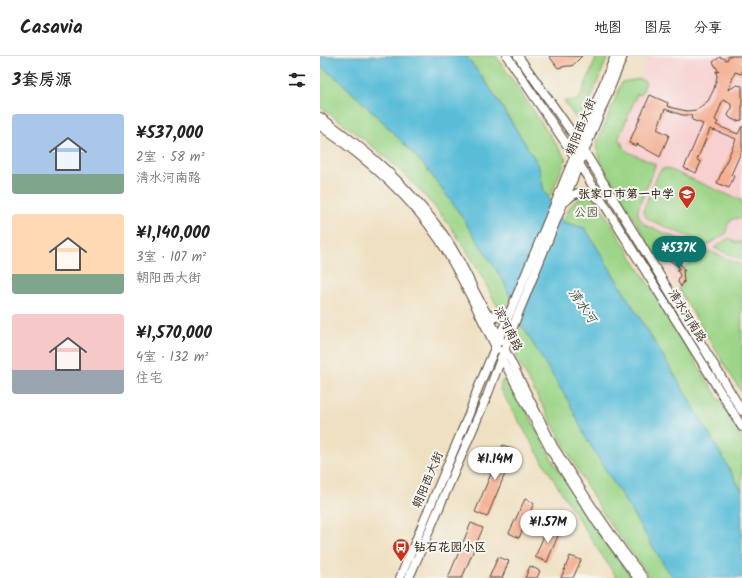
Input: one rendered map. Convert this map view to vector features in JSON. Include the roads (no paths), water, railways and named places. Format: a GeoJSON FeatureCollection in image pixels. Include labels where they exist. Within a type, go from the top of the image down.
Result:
{"type":"FeatureCollection","features":[{"type":"Feature","properties":{"kind":"main road","name":"清水河南路"},"geometry":{"type":"LineString","coordinates":[[507,56],[577,160],[742,427]]}},
{"type":"Feature","properties":{"kind":"main road","name":"清水河南路"},"geometry":{"type":"LineString","coordinates":[[518,56],[582,147],[742,411]]}},
{"type":"Feature","properties":{"kind":"main road","name":"朝阳西大街"},"geometry":{"type":"LineString","coordinates":[[409,578],[487,396],[561,203],[615,56]]}},
{"type":"Feature","properties":{"kind":"main road","name":"朝阳西大街"},"geometry":{"type":"LineString","coordinates":[[582,147],[623,56]]}},
{"type":"Feature","properties":{"kind":"main road","name":"滨河南路"},"geometry":{"type":"LineString","coordinates":[[320,117],[354,141],[389,172],[444,235],[500,338],[503,353],[550,450],[598,525],[637,578]]}},
{"type":"Feature","properties":{"kind":"main road","name":"滨河南路"},"geometry":{"type":"LineString","coordinates":[[320,126],[350,147],[385,176],[417,210],[439,239],[460,275],[496,347],[503,353],[554,447],[590,503],[644,578]]}},
{"type":"Feature","properties":{"kind":"main road"},"geometry":{"type":"LineString","coordinates":[[561,203],[570,196],[582,192],[593,194],[602,201]]}},
{"type":"Feature","properties":{"kind":"main road","name":"朝阳西大街"},"geometry":{"type":"LineString","coordinates":[[400,578],[511,312],[561,203]]}},
{"type":"Feature","properties":{"kind":"main road"},"geometry":{"type":"LineString","coordinates":[[487,314],[504,318],[511,312]]}},
{"type":"Feature","properties":{"kind":"water","name":"清水河"},"geometry":{"type":"Polygon","coordinates":[[[320,56],[466,56],[488,85],[538,164],[544,191],[563,222],[585,228],[686,394],[742,491],[742,578],[674,578],[666,568],[585,436],[569,402],[522,325],[504,282],[456,208],[424,165],[383,122],[338,79],[320,66],[320,56]]]}},
{"type":"Feature","properties":{"kind":"place","name":"张家口市第一中学"},"geometry":{"type":"Point","coordinates":[687,209]}},
{"type":"Feature","properties":{"kind":"place","name":"钻石花园小区"},"geometry":{"type":"Point","coordinates":[401,562]}},
{"type":"Feature","properties":{"kind":"park label","name":"公园"},"geometry":{"type":"Point","coordinates":[586,212]}}]}
